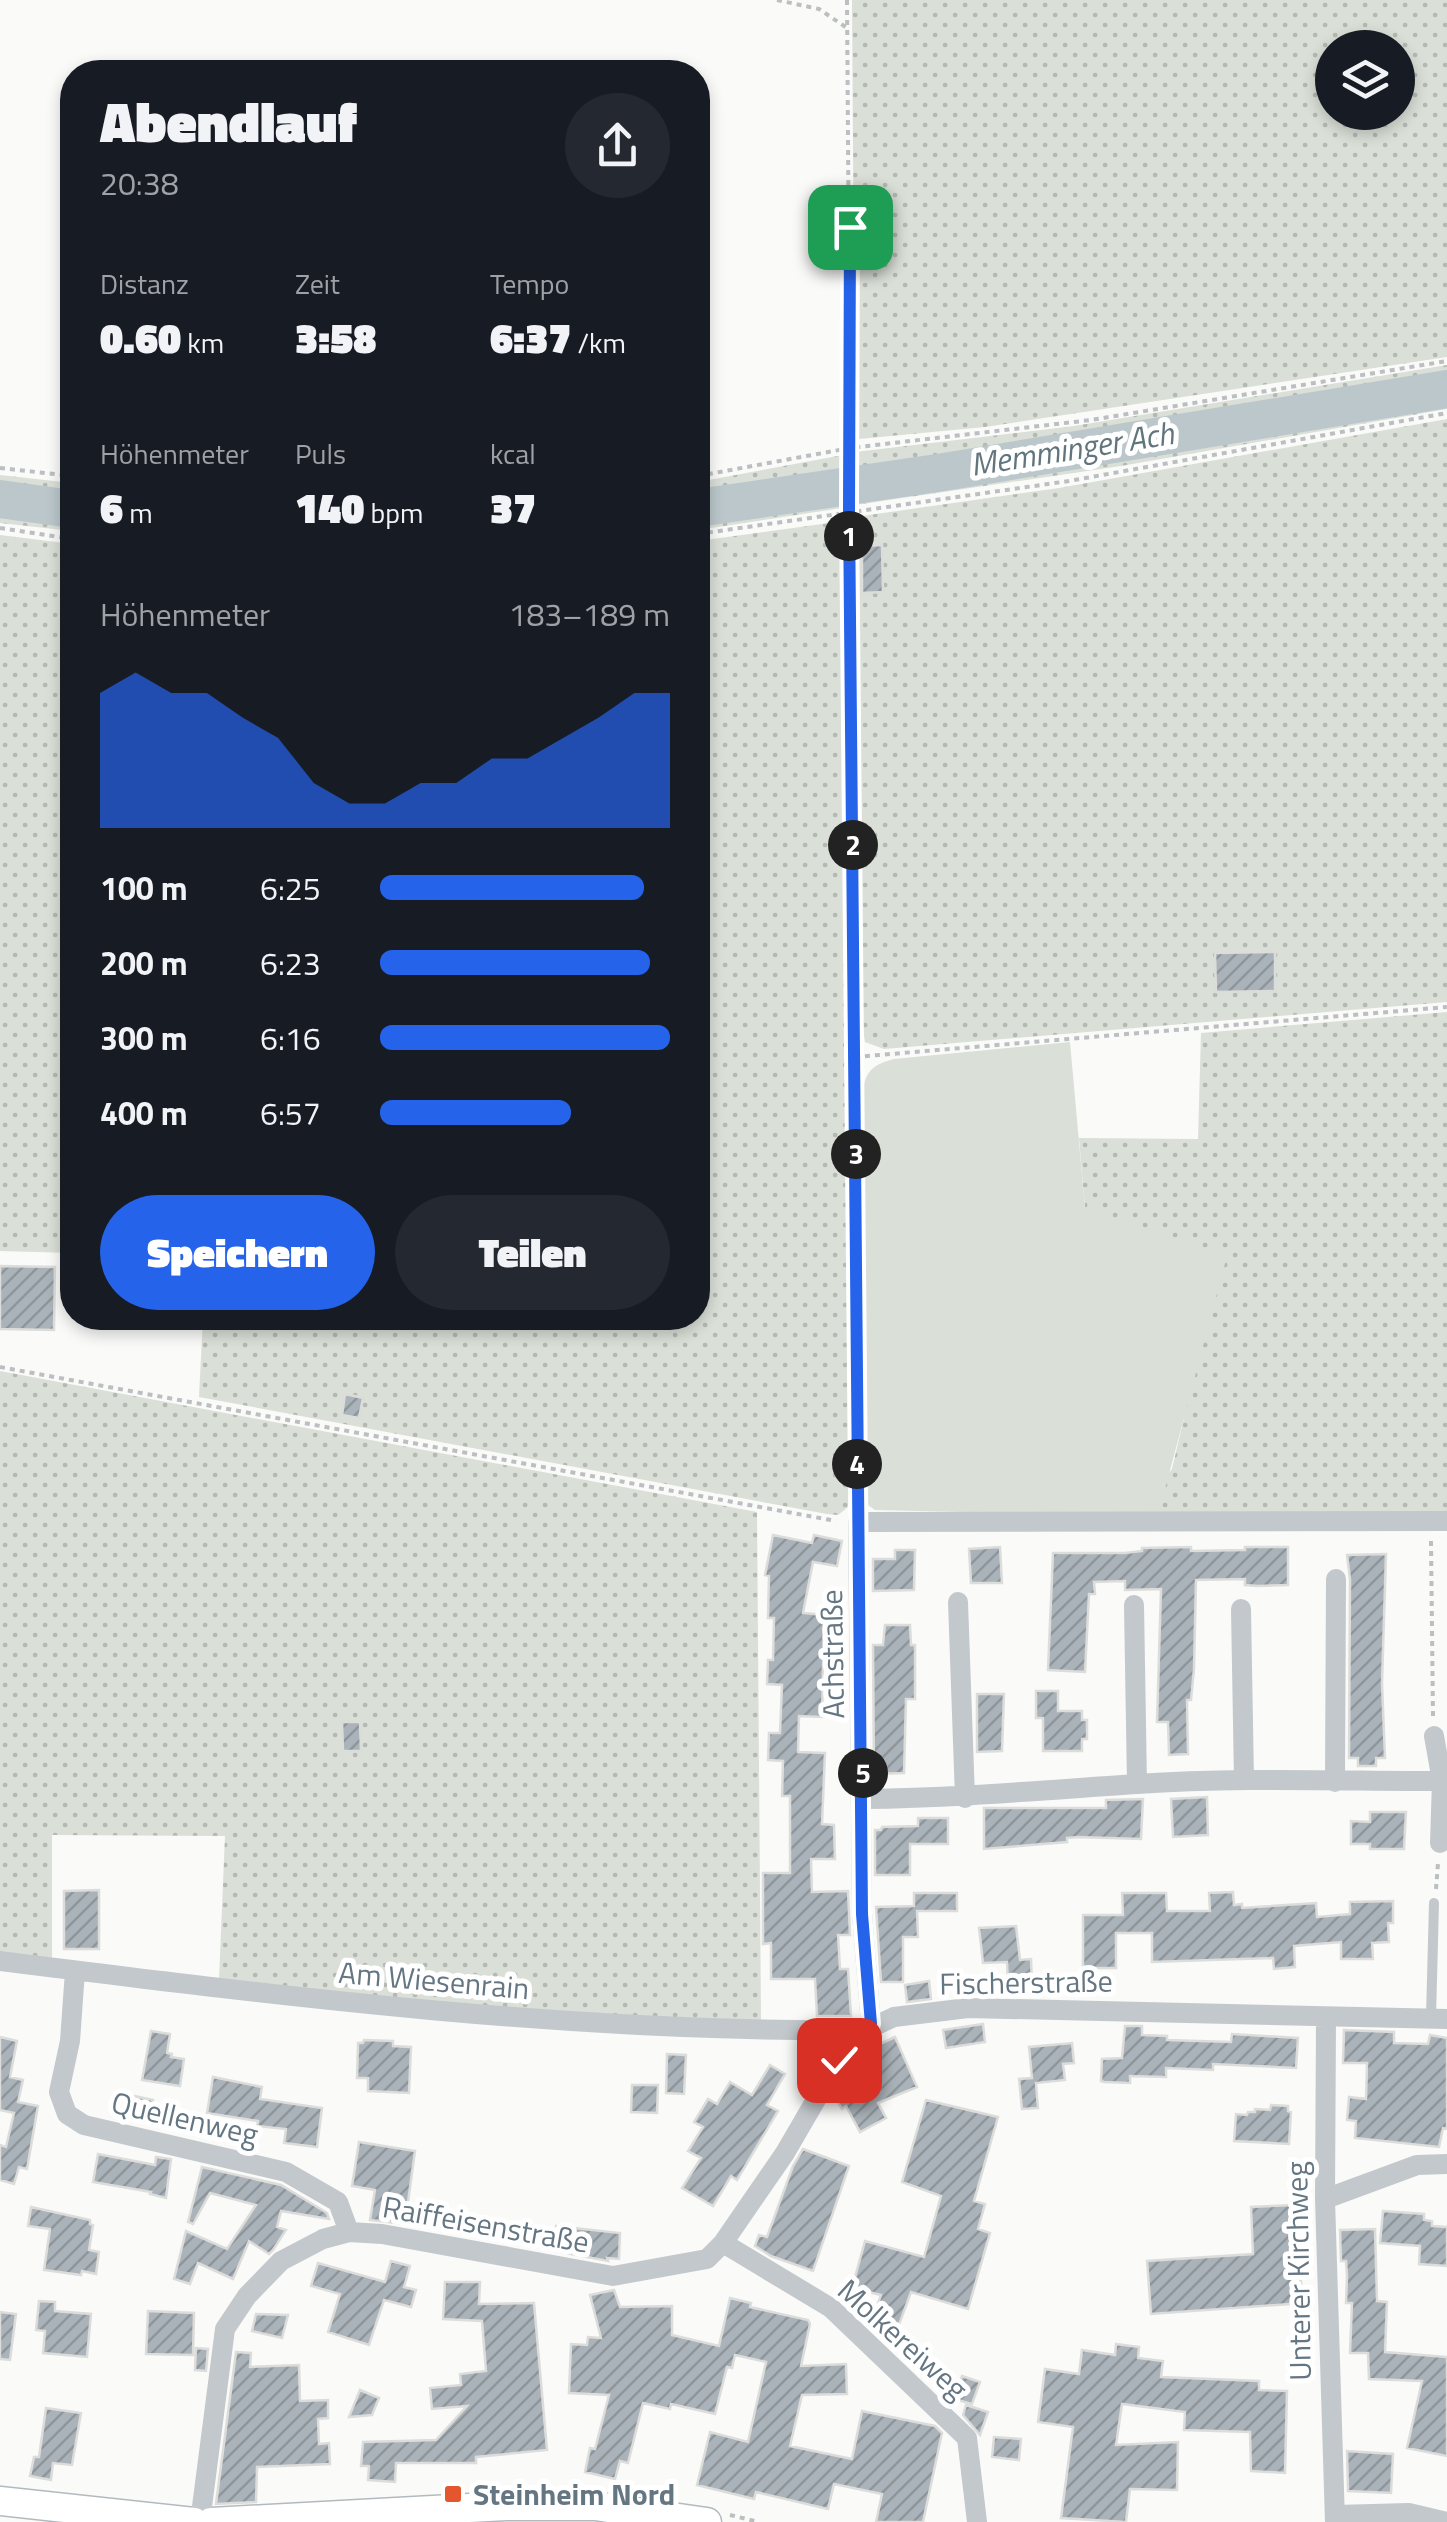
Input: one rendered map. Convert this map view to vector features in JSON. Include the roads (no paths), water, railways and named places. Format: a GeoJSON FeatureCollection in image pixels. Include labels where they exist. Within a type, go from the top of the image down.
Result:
{"type":"FeatureCollection","features":[{"type":"Feature","properties":{"kind":"street","name":"Achstraße"},"geometry":{"type":"LineString","coordinates":[[868,2027],[862,1914],[864,1799],[858,1522],[1439,1521]]}},
{"type":"Feature","properties":{"kind":"street"},"geometry":{"type":"LineString","coordinates":[[1336,1579],[1336,1782]]}},
{"type":"Feature","properties":{"kind":"street"},"geometry":{"type":"LineString","coordinates":[[958,1602],[965,1798]]}},
{"type":"Feature","properties":{"kind":"street"},"geometry":{"type":"LineString","coordinates":[[1134,1605],[1137,1784]]}},
{"type":"Feature","properties":{"kind":"street"},"geometry":{"type":"LineString","coordinates":[[1240,1609],[1244,1780]]}},
{"type":"Feature","properties":{"kind":"street"},"geometry":{"type":"LineString","coordinates":[[1434,1736],[1442,1780],[1440,1843]]}},
{"type":"Feature","properties":{"kind":"street"},"geometry":{"type":"LineString","coordinates":[[864,1799],[965,1798],[1244,1780],[1442,1780]]}},
{"type":"Feature","properties":{"kind":"street","name":"Am Wiesenrain"},"geometry":{"type":"LineString","coordinates":[[0,1961],[382,2008],[756,2031],[868,2027]]}},
{"type":"Feature","properties":{"kind":"street","name":"Quellenweg"},"geometry":{"type":"LineString","coordinates":[[76,1971],[70,2041],[58,2092],[67,2114],[84,2125],[286,2172],[338,2202],[349,2232]]}},
{"type":"Feature","properties":{"kind":"street","name":"Fischerstraße"},"geometry":{"type":"LineString","coordinates":[[868,2027],[894,2017],[968,2008],[1439,2018]]}},
{"type":"Feature","properties":{"kind":"street","name":"Unterer Kirchweg"},"geometry":{"type":"LineString","coordinates":[[1326,2018],[1324,2199],[1335,2518]]}},
{"type":"Feature","properties":{"kind":"street"},"geometry":{"type":"LineString","coordinates":[[723,2243],[785,2153],[839,2060],[868,2027]]}},
{"type":"Feature","properties":{"kind":"street"},"geometry":{"type":"LineString","coordinates":[[1324,2199],[1416,2165],[1447,2164]]}},
{"type":"Feature","properties":{"kind":"street","name":"Raiffeisenstraße"},"geometry":{"type":"LineString","coordinates":[[197,2522],[224,2329],[281,2261],[349,2232],[382,2234],[612,2276],[707,2259],[723,2243]]}},
{"type":"Feature","properties":{"kind":"street","name":"Molkereiweg"},"geometry":{"type":"LineString","coordinates":[[723,2243],[832,2308],[966,2438],[976,2522]]}},
{"type":"Feature","properties":{"kind":"street"},"geometry":{"type":"LineString","coordinates":[[0,2501],[197,2522]]}},
{"type":"Feature","properties":{"kind":"street"},"geometry":{"type":"LineString","coordinates":[[211,2522],[506,2506],[572,2514],[686,2516],[708,2522]]}},
{"type":"Feature","properties":{"kind":"street"},"geometry":{"type":"LineString","coordinates":[[1335,2518],[1409,2513],[1447,2522]]}},
{"type":"Feature","properties":{"kind":"lane"},"geometry":{"type":"LineString","coordinates":[[1434,1903],[1439,2018]]}},
{"type":"Feature","properties":{"kind":"waterway","name":"Memminger Ach"},"geometry":{"type":"LineString","coordinates":[[710,506],[1447,389]]}},
{"type":"Feature","properties":{"kind":"waterway","name":"Memminger Ach"},"geometry":{"type":"LineString","coordinates":[[0,499],[60,507]]}},
{"type":"Feature","properties":{"kind":"place","name":"Steinheim Nord"},"geometry":{"type":"Point","coordinates":[453,2494]}}]}
